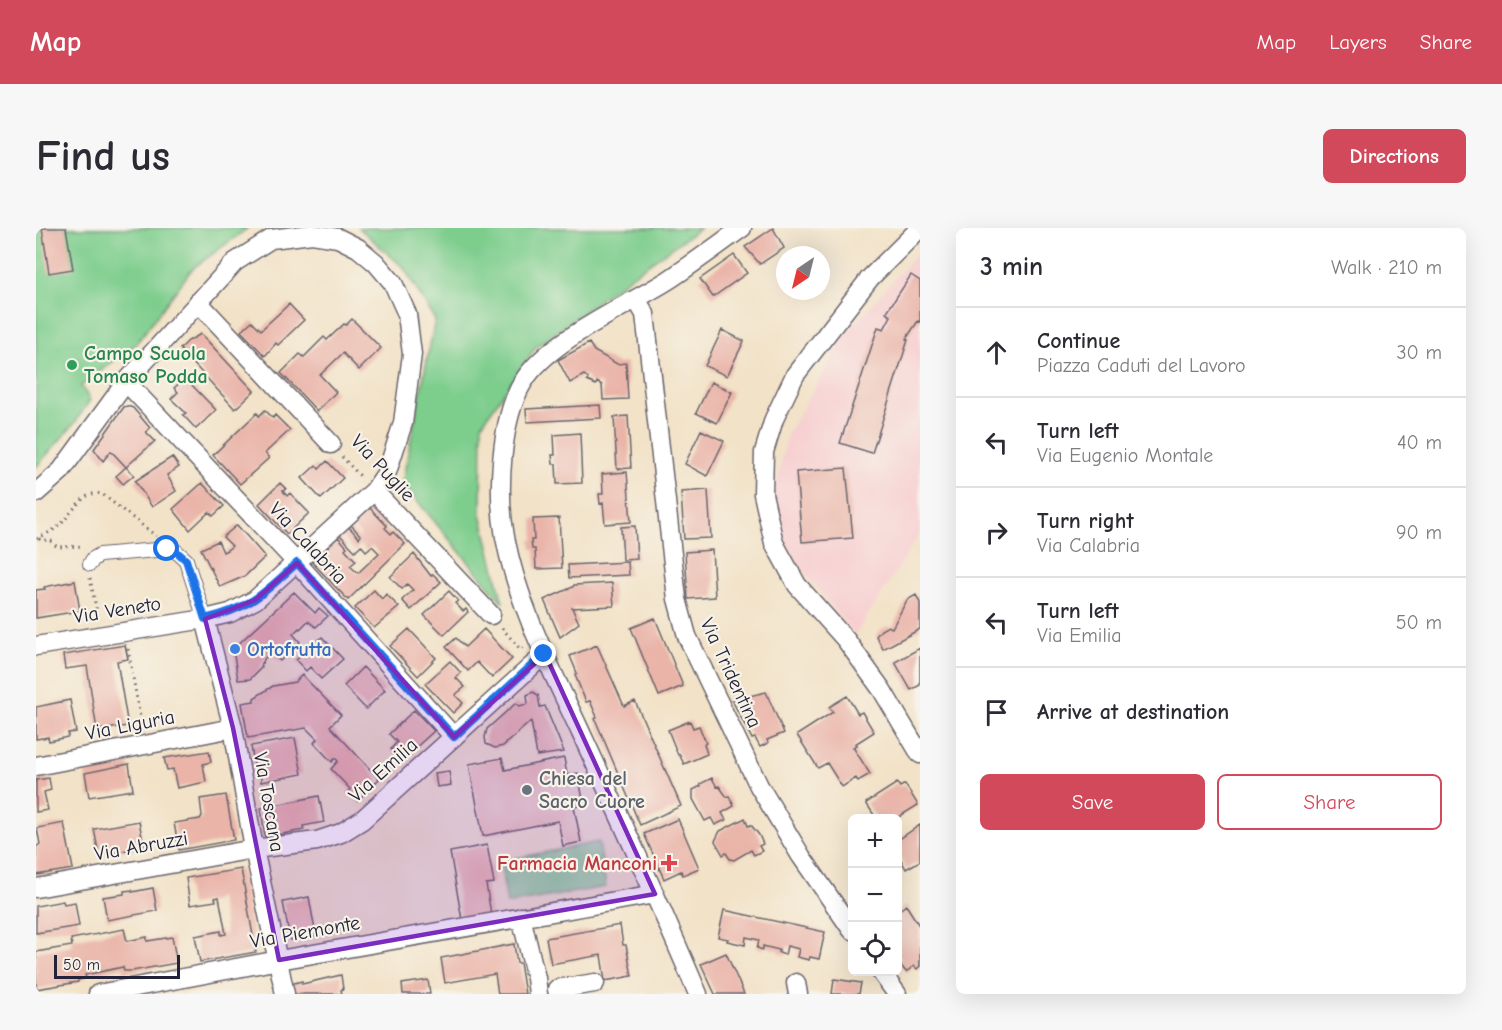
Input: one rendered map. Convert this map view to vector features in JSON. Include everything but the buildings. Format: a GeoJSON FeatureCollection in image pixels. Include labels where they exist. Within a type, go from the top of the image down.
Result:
{"type":"FeatureCollection","features":[{"type":"Feature","properties":{"kind":"street"},"geometry":{"type":"LineString","coordinates":[[698,994],[655,894],[541,645],[517,585],[505,536],[500,488],[503,452],[511,414],[523,383],[541,360],[561,344],[670,279],[742,228]]}},
{"type":"Feature","properties":{"kind":"street"},"geometry":{"type":"LineString","coordinates":[[920,228],[870,278],[795,375],[774,419],[764,452],[763,494],[774,543],[797,585],[846,640],[882,690],[920,754]]}},
{"type":"Feature","properties":{"kind":"street","name":"Via Veneto"},"geometry":{"type":"LineString","coordinates":[[36,493],[61,471],[126,382],[235,262],[271,239],[312,234],[338,238],[358,248],[376,263],[393,283],[407,314],[412,354],[404,423],[387,472],[374,491],[255,600],[230,613],[36,646]]}},
{"type":"Feature","properties":{"kind":"street","name":"Via Tridentina"},"geometry":{"type":"LineString","coordinates":[[636,299],[645,314],[677,599],[687,636],[759,786],[801,856],[848,924]]}},
{"type":"Feature","properties":{"kind":"street","name":"Via Puglie"},"geometry":{"type":"LineString","coordinates":[[198,302],[331,444]]}},
{"type":"Feature","properties":{"kind":"street","name":"Via Calabria"},"geometry":{"type":"LineString","coordinates":[[126,382],[297,563],[454,737]]}},
{"type":"Feature","properties":{"kind":"street","name":"Via Puglie"},"geometry":{"type":"LineString","coordinates":[[374,491],[491,615]]}},
{"type":"Feature","properties":{"kind":"street"},"geometry":{"type":"LineString","coordinates":[[95,559],[167,549],[177,552],[186,560],[205,619]]}},
{"type":"Feature","properties":{"kind":"street","name":"Via Toscana"},"geometry":{"type":"LineString","coordinates":[[205,619],[233,728],[254,849],[285,994]]}},
{"type":"Feature","properties":{"kind":"street","name":"Via Emilia"},"geometry":{"type":"LineString","coordinates":[[254,849],[317,841],[341,833],[362,820],[454,737],[541,645]]}},
{"type":"Feature","properties":{"kind":"street","name":"Via Liguria"},"geometry":{"type":"LineString","coordinates":[[36,766],[233,728]]}},
{"type":"Feature","properties":{"kind":"street","name":"Via Abruzzi"},"geometry":{"type":"LineString","coordinates":[[36,888],[254,849]]}},
{"type":"Feature","properties":{"kind":"street","name":"Via Piemonte"},"geometry":{"type":"LineString","coordinates":[[98,994],[655,894]]}},
{"type":"Feature","properties":{"kind":"street"},"geometry":{"type":"LineString","coordinates":[[521,917],[538,994]]}},
{"type":"Feature","properties":{"kind":"street"},"geometry":{"type":"LineString","coordinates":[[884,976],[897,994]]}},
{"type":"Feature","properties":{"kind":"street"},"geometry":{"type":"LineString","coordinates":[[558,994],[557,989],[595,983]]}},
{"type":"Feature","properties":{"kind":"path","name":"Via Puglie"},"geometry":{"type":"LineString","coordinates":[[331,444],[374,491]]}},
{"type":"Feature","properties":{"kind":"path"},"geometry":{"type":"LineString","coordinates":[[37,539],[58,526],[87,495],[94,492],[102,494],[159,537],[167,549]]}},
{"type":"Feature","properties":{"kind":"path"},"geometry":{"type":"LineString","coordinates":[[37,539],[51,541],[57,547],[90,546],[95,559]]}},
{"type":"Feature","properties":{"kind":"path"},"geometry":{"type":"LineString","coordinates":[[90,584],[103,636]]}},
{"type":"Feature","properties":{"kind":"path"},"geometry":{"type":"LineString","coordinates":[[491,615],[520,649],[541,645]]}},
{"type":"Feature","properties":{"kind":"path"},"geometry":{"type":"LineString","coordinates":[[130,661],[145,744]]}},
{"type":"Feature","properties":{"kind":"highlighted area"},"geometry":{"type":"Polygon","coordinates":[[[297,563],[454,737],[545,654],[655,894],[279,960],[233,728],[205,619],[255,600],[297,563]]]}},
{"type":"Feature","properties":{"kind":"shaded area"},"geometry":{"type":"Polygon","coordinates":[[[920,250],[920,534],[855,635],[793,559],[772,503],[787,435],[848,331],[920,250]]]}},
{"type":"Feature","properties":{"kind":"green space","name":"Campo Scuola Tomaso Podda"},"geometry":{"type":"Polygon","coordinates":[[[36,228],[248,228],[192,269],[136,344],[81,386],[90,400],[74,424],[36,467],[36,228]]]}},
{"type":"Feature","properties":{"kind":"green space"},"geometry":{"type":"Polygon","coordinates":[[[359,228],[700,228],[536,347],[482,424],[481,514],[503,603],[402,483],[435,320],[404,268],[359,228]]]}},
{"type":"Feature","properties":{"kind":"green space"},"geometry":{"type":"Polygon","coordinates":[[[599,842],[606,887],[507,904],[500,861],[599,842]]]}},
{"type":"Feature","properties":{"kind":"place","name":"Campo Scuola Tomaso Podda"},"geometry":{"type":"Point","coordinates":[72,365]}},
{"type":"Feature","properties":{"kind":"place","name":"Ortofrutta"},"geometry":{"type":"Point","coordinates":[235,649]}},
{"type":"Feature","properties":{"kind":"place","name":"Chiesa del Sacro Cuore"},"geometry":{"type":"Point","coordinates":[527,790]}},
{"type":"Feature","properties":{"kind":"place","name":"Farmacia Manconi"},"geometry":{"type":"Point","coordinates":[669,863]}},
{"type":"Feature","properties":{"kind":"route"},"geometry":{"type":"LineString","coordinates":[[167,549],[177,552],[186,560],[205,619],[230,613],[255,600],[297,563],[454,737],[544,654]]}}]}
